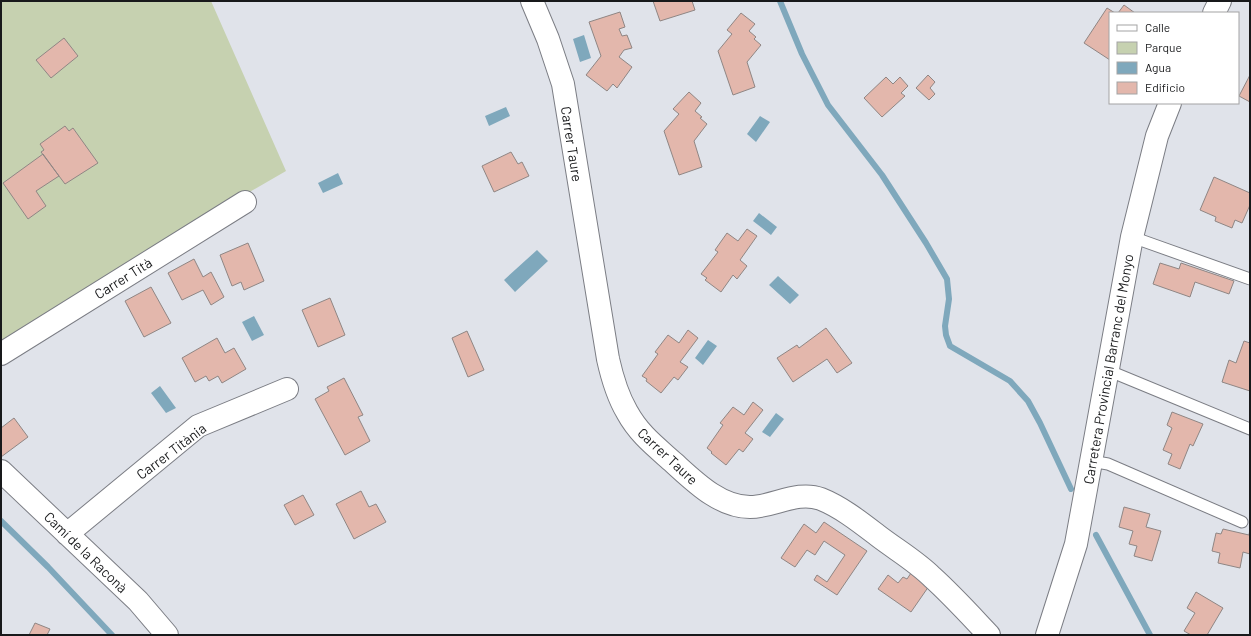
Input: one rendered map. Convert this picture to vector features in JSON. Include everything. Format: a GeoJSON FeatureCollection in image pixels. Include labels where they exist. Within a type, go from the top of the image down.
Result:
{"type":"FeatureCollection","features":[{"type":"Feature","properties":{"kind":"street","name":"Carrer Taure"},"geometry":{"type":"LineString","coordinates":[[532,1],[548,39],[563,84],[608,359],[616,391],[627,413],[643,436],[699,486],[728,503],[742,506],[758,506],[807,496],[820,499],[831,504],[932,576],[989,635]]}},
{"type":"Feature","properties":{"kind":"street"},"geometry":{"type":"LineString","coordinates":[[1214,12],[1220,1]]}},
{"type":"Feature","properties":{"kind":"street","name":"Carretera Provincial Barranc del Monyo"},"geometry":{"type":"LineString","coordinates":[[1047,635],[1076,544],[1132,237],[1157,136],[1170,104]]}},
{"type":"Feature","properties":{"kind":"street","name":"Carrer Tità"},"geometry":{"type":"LineString","coordinates":[[1,354],[244,202]]}},
{"type":"Feature","properties":{"kind":"street","name":"Carrer Titània"},"geometry":{"type":"LineString","coordinates":[[67,534],[198,426],[287,389]]}},
{"type":"Feature","properties":{"kind":"street","name":"Camí de la Raconà"},"geometry":{"type":"LineString","coordinates":[[1,471],[138,601],[167,635]]}},
{"type":"Feature","properties":{"kind":"lane"},"geometry":{"type":"LineString","coordinates":[[1132,237],[1250,279]]}},
{"type":"Feature","properties":{"kind":"lane"},"geometry":{"type":"LineString","coordinates":[[1107,370],[1250,429]]}},
{"type":"Feature","properties":{"kind":"lane"},"geometry":{"type":"LineString","coordinates":[[1091,460],[1108,464],[1242,522]]}},
{"type":"Feature","properties":{"kind":"green space"},"geometry":{"type":"Polygon","coordinates":[[[1,1],[211,1],[286,171],[210,215],[1,345],[1,1]]]}},
{"type":"Feature","properties":{"kind":"water"},"geometry":{"type":"Polygon","coordinates":[[[584,35],[591,58],[580,62],[573,39],[584,35]]]}},
{"type":"Feature","properties":{"kind":"water"},"geometry":{"type":"Polygon","coordinates":[[[506,107],[510,116],[489,126],[485,116],[506,107]]]}},
{"type":"Feature","properties":{"kind":"water"},"geometry":{"type":"Polygon","coordinates":[[[760,116],[770,122],[756,142],[747,134],[760,116]]]}},
{"type":"Feature","properties":{"kind":"water"},"geometry":{"type":"Polygon","coordinates":[[[338,173],[343,184],[323,193],[318,183],[338,173]]]}},
{"type":"Feature","properties":{"kind":"water"},"geometry":{"type":"Polygon","coordinates":[[[759,213],[777,227],[771,235],[753,221],[759,213]]]}},
{"type":"Feature","properties":{"kind":"water"},"geometry":{"type":"Polygon","coordinates":[[[537,250],[548,261],[515,292],[504,280],[537,250]]]}},
{"type":"Feature","properties":{"kind":"water"},"geometry":{"type":"Polygon","coordinates":[[[778,276],[799,295],[790,304],[769,285],[778,276]]]}},
{"type":"Feature","properties":{"kind":"water"},"geometry":{"type":"Polygon","coordinates":[[[254,316],[264,335],[252,341],[242,322],[254,316]]]}},
{"type":"Feature","properties":{"kind":"water"},"geometry":{"type":"Polygon","coordinates":[[[708,340],[717,346],[703,365],[695,358],[708,340]]]}},
{"type":"Feature","properties":{"kind":"water"},"geometry":{"type":"Polygon","coordinates":[[[160,386],[176,408],[166,413],[151,393],[160,386]]]}},
{"type":"Feature","properties":{"kind":"water"},"geometry":{"type":"Polygon","coordinates":[[[776,413],[784,419],[770,437],[762,432],[776,413]]]}},
{"type":"Feature","properties":{"kind":"building"},"geometry":{"type":"Polygon","coordinates":[[[653,1],[692,1],[695,10],[660,21],[653,1]]]}},
{"type":"Feature","properties":{"kind":"building"},"geometry":{"type":"Polygon","coordinates":[[[1124,5],[1134,12],[1119,12],[1124,5]]]}},
{"type":"Feature","properties":{"kind":"building"},"geometry":{"type":"Polygon","coordinates":[[[1107,8],[1113,12],[1109,12],[1109,59],[1084,43],[1107,8]]]}},
{"type":"Feature","properties":{"kind":"building"},"geometry":{"type":"Polygon","coordinates":[[[620,12],[625,27],[619,29],[622,36],[627,35],[632,48],[624,50],[619,57],[632,67],[617,88],[613,84],[607,91],[586,75],[601,56],[589,22],[620,12]]]}},
{"type":"Feature","properties":{"kind":"building"},"geometry":{"type":"Polygon","coordinates":[[[741,13],[755,24],[749,31],[756,37],[754,39],[761,45],[747,62],[755,87],[733,95],[718,51],[732,34],[727,30],[741,13]]]}},
{"type":"Feature","properties":{"kind":"building"},"geometry":{"type":"Polygon","coordinates":[[[64,38],[78,56],[51,78],[36,60],[64,38]]]}},
{"type":"Feature","properties":{"kind":"building"},"geometry":{"type":"Polygon","coordinates":[[[928,75],[935,82],[930,88],[935,94],[929,100],[916,88],[928,75]]]}},
{"type":"Feature","properties":{"kind":"building"},"geometry":{"type":"Polygon","coordinates":[[[1250,75],[1250,102],[1239,96],[1250,75]]]}},
{"type":"Feature","properties":{"kind":"building"},"geometry":{"type":"Polygon","coordinates":[[[886,77],[893,84],[900,77],[908,86],[901,93],[905,96],[882,117],[864,98],[886,77]]]}},
{"type":"Feature","properties":{"kind":"building"},"geometry":{"type":"Polygon","coordinates":[[[689,92],[701,103],[695,111],[707,124],[694,141],[702,167],[679,175],[664,131],[679,114],[673,109],[689,92]]]}},
{"type":"Feature","properties":{"kind":"building"},"geometry":{"type":"Polygon","coordinates":[[[65,126],[69,131],[73,128],[98,163],[65,184],[41,152],[44,150],[40,144],[65,126]]]}},
{"type":"Feature","properties":{"kind":"building"},"geometry":{"type":"Polygon","coordinates":[[[511,152],[518,164],[522,162],[529,176],[494,192],[482,166],[511,152]]]}},
{"type":"Feature","properties":{"kind":"building"},"geometry":{"type":"Polygon","coordinates":[[[43,154],[59,176],[36,191],[46,206],[28,219],[3,183],[43,154]]]}},
{"type":"Feature","properties":{"kind":"building"},"geometry":{"type":"Polygon","coordinates":[[[1214,177],[1250,193],[1250,205],[1242,223],[1235,220],[1232,228],[1215,221],[1216,217],[1200,210],[1214,177]]]}},
{"type":"Feature","properties":{"kind":"building"},"geometry":{"type":"Polygon","coordinates":[[[747,229],[757,236],[740,260],[747,266],[737,279],[733,275],[721,292],[705,280],[707,278],[701,274],[718,252],[715,250],[727,233],[738,241],[747,229]]]}},
{"type":"Feature","properties":{"kind":"building"},"geometry":{"type":"Polygon","coordinates":[[[248,243],[264,281],[244,290],[241,282],[232,286],[220,255],[248,243]]]}},
{"type":"Feature","properties":{"kind":"building"},"geometry":{"type":"Polygon","coordinates":[[[194,259],[203,277],[211,272],[224,297],[211,305],[203,290],[182,300],[168,273],[194,259]]]}},
{"type":"Feature","properties":{"kind":"building"},"geometry":{"type":"Polygon","coordinates":[[[1160,263],[1179,269],[1181,263],[1234,281],[1229,294],[1195,282],[1190,297],[1153,284],[1160,263]]]}},
{"type":"Feature","properties":{"kind":"building"},"geometry":{"type":"Polygon","coordinates":[[[151,287],[171,323],[144,337],[125,301],[151,287]]]}},
{"type":"Feature","properties":{"kind":"building"},"geometry":{"type":"Polygon","coordinates":[[[330,298],[345,335],[318,347],[302,310],[330,298]]]}},
{"type":"Feature","properties":{"kind":"building"},"geometry":{"type":"Polygon","coordinates":[[[826,328],[852,363],[837,373],[827,359],[793,382],[777,358],[797,345],[799,348],[826,328]]]}},
{"type":"Feature","properties":{"kind":"building"},"geometry":{"type":"Polygon","coordinates":[[[688,330],[698,338],[680,362],[688,367],[678,380],[674,377],[661,393],[642,376],[658,354],[655,352],[668,335],[679,343],[688,330]]]}},
{"type":"Feature","properties":{"kind":"building"},"geometry":{"type":"Polygon","coordinates":[[[467,331],[484,370],[468,377],[452,338],[467,331]]]}},
{"type":"Feature","properties":{"kind":"building"},"geometry":{"type":"Polygon","coordinates":[[[217,338],[225,353],[234,348],[246,369],[222,383],[218,376],[209,381],[206,376],[195,382],[182,358],[217,338]]]}},
{"type":"Feature","properties":{"kind":"building"},"geometry":{"type":"Polygon","coordinates":[[[1244,341],[1250,343],[1250,391],[1222,382],[1229,360],[1236,363],[1244,341]]]}},
{"type":"Feature","properties":{"kind":"building"},"geometry":{"type":"Polygon","coordinates":[[[344,378],[363,415],[358,417],[370,441],[345,455],[315,399],[329,391],[327,387],[344,378]]]}},
{"type":"Feature","properties":{"kind":"building"},"geometry":{"type":"Polygon","coordinates":[[[753,402],[763,410],[745,433],[753,439],[743,452],[739,449],[726,465],[707,448],[723,425],[720,423],[733,407],[744,415],[753,402]]]}},
{"type":"Feature","properties":{"kind":"building"},"geometry":{"type":"Polygon","coordinates":[[[1172,412],[1203,424],[1193,446],[1190,444],[1180,469],[1168,464],[1172,454],[1163,450],[1172,428],[1167,425],[1172,412]]]}},
{"type":"Feature","properties":{"kind":"building"},"geometry":{"type":"Polygon","coordinates":[[[14,418],[28,437],[1,457],[1,428],[14,418]]]}},
{"type":"Feature","properties":{"kind":"building"},"geometry":{"type":"Polygon","coordinates":[[[361,491],[369,507],[376,504],[386,522],[354,539],[336,504],[361,491]]]}},
{"type":"Feature","properties":{"kind":"building"},"geometry":{"type":"Polygon","coordinates":[[[303,495],[314,515],[295,525],[284,505],[303,495]]]}},
{"type":"Feature","properties":{"kind":"building"},"geometry":{"type":"Polygon","coordinates":[[[1124,507],[1150,514],[1146,527],[1161,531],[1152,561],[1134,556],[1137,546],[1129,544],[1133,531],[1119,527],[1124,507]]]}},
{"type":"Feature","properties":{"kind":"building"},"geometry":{"type":"Polygon","coordinates":[[[824,522],[867,551],[837,595],[814,580],[817,575],[827,582],[845,555],[824,541],[815,555],[807,550],[795,567],[781,558],[804,524],[816,533],[824,522]]]}},
{"type":"Feature","properties":{"kind":"building"},"geometry":{"type":"Polygon","coordinates":[[[1223,529],[1249,535],[1250,529],[1250,554],[1243,552],[1240,568],[1218,563],[1220,553],[1212,551],[1216,533],[1221,534],[1223,529]]]}},
{"type":"Feature","properties":{"kind":"building"},"geometry":{"type":"Polygon","coordinates":[[[911,573],[929,586],[911,612],[878,589],[888,575],[898,583],[903,577],[907,579],[911,573]]]}},
{"type":"Feature","properties":{"kind":"building"},"geometry":{"type":"Polygon","coordinates":[[[1196,592],[1223,608],[1207,635],[1191,635],[1184,631],[1195,613],[1187,608],[1196,592]]]}},
{"type":"Feature","properties":{"kind":"building"},"geometry":{"type":"Polygon","coordinates":[[[35,623],[50,629],[47,635],[29,635],[35,623]]]}},
{"type":"Feature","properties":{"kind":"waterway"},"geometry":{"type":"LineString","coordinates":[[780,1],[802,54],[828,105],[882,175],[926,243],[947,279],[949,299],[945,326],[946,335],[950,346],[1010,381],[1028,401],[1071,489]]}},
{"type":"Feature","properties":{"kind":"waterway"},"geometry":{"type":"LineString","coordinates":[[1,521],[48,567],[112,635]]}},
{"type":"Feature","properties":{"kind":"waterway"},"geometry":{"type":"LineString","coordinates":[[1096,535],[1150,635]]}}]}
